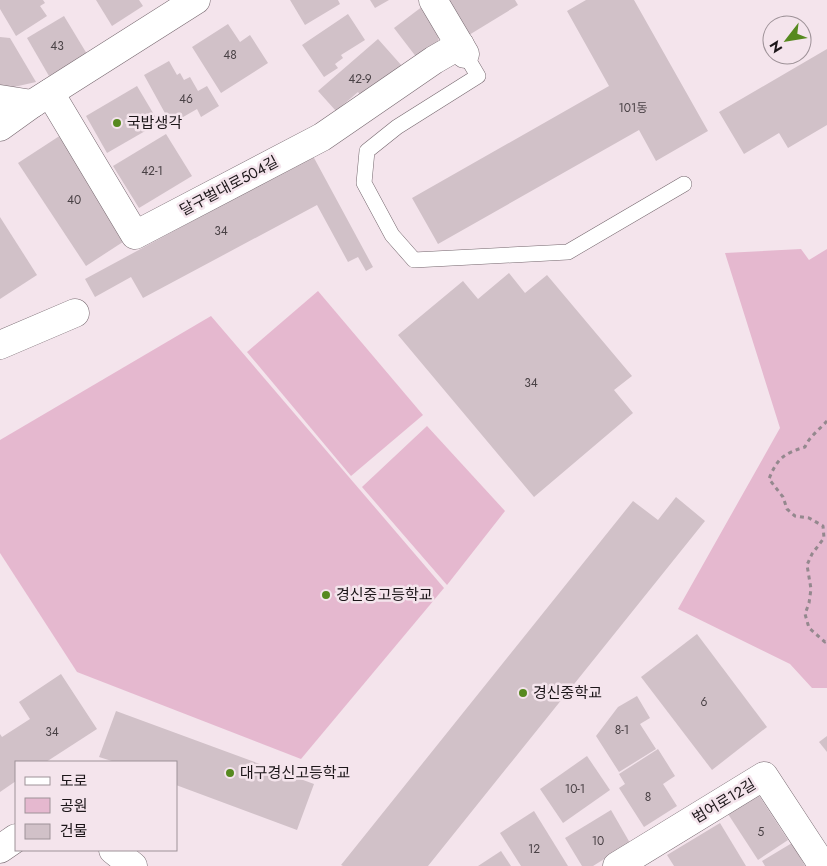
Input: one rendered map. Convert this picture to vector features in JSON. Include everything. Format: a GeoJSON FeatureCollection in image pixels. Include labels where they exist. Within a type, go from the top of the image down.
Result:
{"type":"FeatureCollection","features":[{"type":"Feature","properties":{"kind":"street"},"geometry":{"type":"LineString","coordinates":[[0,127],[196,0]]}},
{"type":"Feature","properties":{"kind":"street"},"geometry":{"type":"LineString","coordinates":[[433,0],[462,49]]}},
{"type":"Feature","properties":{"kind":"street","name":"달구벌대로504길"},"geometry":{"type":"LineString","coordinates":[[41,99],[135,235],[322,137],[434,60],[462,49]]}},
{"type":"Feature","properties":{"kind":"street"},"geometry":{"type":"LineString","coordinates":[[0,98],[41,99]]}},
{"type":"Feature","properties":{"kind":"street"},"geometry":{"type":"LineString","coordinates":[[0,345],[75,313]]}},
{"type":"Feature","properties":{"kind":"street","name":"범어로12길"},"geometry":{"type":"LineString","coordinates":[[617,866],[764,776],[823,866]]}},
{"type":"Feature","properties":{"kind":"street"},"geometry":{"type":"LineString","coordinates":[[0,849],[15,839]]}},
{"type":"Feature","properties":{"kind":"street"},"geometry":{"type":"LineString","coordinates":[[114,851],[133,866]]}},
{"type":"Feature","properties":{"kind":"lane"},"geometry":{"type":"LineString","coordinates":[[462,49],[478,76],[397,127],[367,151],[364,183],[392,235],[414,260],[568,252],[684,184]]}},
{"type":"Feature","properties":{"kind":"path"},"geometry":{"type":"LineString","coordinates":[[827,421],[816,435],[808,440],[805,447],[786,453],[774,466],[769,479],[783,497],[787,509],[795,516],[809,518],[822,526],[824,538],[812,554],[807,565],[811,590],[810,603],[805,614],[809,628],[825,642],[827,641]]}},
{"type":"Feature","properties":{"kind":"green space"},"geometry":{"type":"Polygon","coordinates":[[[801,249],[809,260],[827,249],[827,688],[812,688],[790,664],[678,609],[780,428],[725,253],[801,249]]]}},
{"type":"Feature","properties":{"kind":"green space"},"geometry":{"type":"Polygon","coordinates":[[[318,291],[423,415],[351,476],[247,352],[318,291]]]}},
{"type":"Feature","properties":{"kind":"green space"},"geometry":{"type":"Polygon","coordinates":[[[211,316],[444,588],[301,759],[77,672],[0,553],[0,440],[211,316]]]}},
{"type":"Feature","properties":{"kind":"green space"},"geometry":{"type":"Polygon","coordinates":[[[427,426],[505,511],[447,585],[362,487],[427,426]]]}},
{"type":"Feature","properties":{"kind":"building"},"geometry":{"type":"Polygon","coordinates":[[[0,0],[43,0],[45,3],[40,6],[47,16],[16,36],[0,9],[0,0]]]}},
{"type":"Feature","properties":{"kind":"building"},"geometry":{"type":"Polygon","coordinates":[[[96,0],[139,0],[143,6],[112,26],[96,0]]]}},
{"type":"Feature","properties":{"kind":"building"},"geometry":{"type":"Polygon","coordinates":[[[290,0],[338,0],[340,4],[305,25],[290,0]]]}},
{"type":"Feature","properties":{"kind":"building"},"geometry":{"type":"Polygon","coordinates":[[[370,0],[389,0],[375,8],[370,0]]]}},
{"type":"Feature","properties":{"kind":"building"},"geometry":{"type":"Polygon","coordinates":[[[449,0],[515,0],[518,5],[469,35],[449,0]]]}},
{"type":"Feature","properties":{"kind":"building"},"geometry":{"type":"Polygon","coordinates":[[[586,0],[634,0],[708,131],[656,161],[639,130],[438,244],[412,198],[609,86],[567,11],[586,0]]]}},
{"type":"Feature","properties":{"kind":"building"},"geometry":{"type":"Polygon","coordinates":[[[423,6],[440,30],[438,42],[417,58],[394,28],[423,6]]]}},
{"type":"Feature","properties":{"kind":"building"},"geometry":{"type":"Polygon","coordinates":[[[348,14],[365,40],[341,55],[343,58],[335,64],[338,68],[324,77],[302,45],[348,14]]]}},
{"type":"Feature","properties":{"kind":"building"},"geometry":{"type":"Polygon","coordinates":[[[64,16],[87,54],[49,76],[27,38],[64,16]]]}},
{"type":"Feature","properties":{"kind":"building"},"geometry":{"type":"Polygon","coordinates":[[[228,24],[240,42],[250,35],[268,63],[221,93],[192,47],[228,24]]]}},
{"type":"Feature","properties":{"kind":"building"},"geometry":{"type":"Polygon","coordinates":[[[0,37],[10,38],[36,82],[0,89],[0,37]]]}},
{"type":"Feature","properties":{"kind":"building"},"geometry":{"type":"Polygon","coordinates":[[[378,39],[402,66],[363,99],[358,92],[336,111],[318,91],[378,39]]]}},
{"type":"Feature","properties":{"kind":"building"},"geometry":{"type":"Polygon","coordinates":[[[827,49],[827,125],[788,148],[779,133],[744,154],[719,112],[800,65],[812,65],[812,58],[827,49]]]}},
{"type":"Feature","properties":{"kind":"building"},"geometry":{"type":"Polygon","coordinates":[[[169,61],[177,75],[180,73],[184,80],[190,77],[198,91],[207,86],[219,106],[201,117],[197,109],[171,124],[144,75],[169,61]]]}},
{"type":"Feature","properties":{"kind":"building"},"geometry":{"type":"Polygon","coordinates":[[[137,86],[159,123],[107,153],[86,116],[137,86]]]}},
{"type":"Feature","properties":{"kind":"building"},"geometry":{"type":"Polygon","coordinates":[[[166,134],[192,176],[139,208],[113,166],[166,134]]]}},
{"type":"Feature","properties":{"kind":"building"},"geometry":{"type":"Polygon","coordinates":[[[61,135],[129,238],[86,266],[18,163],[61,135]]]}},
{"type":"Feature","properties":{"kind":"building"},"geometry":{"type":"Polygon","coordinates":[[[313,156],[373,267],[366,271],[358,257],[348,262],[317,205],[143,298],[131,277],[95,297],[85,279],[313,156]]]}},
{"type":"Feature","properties":{"kind":"building"},"geometry":{"type":"Polygon","coordinates":[[[0,217],[37,275],[0,299],[0,217]]]}},
{"type":"Feature","properties":{"kind":"building"},"geometry":{"type":"Polygon","coordinates":[[[509,273],[525,293],[547,275],[632,376],[614,390],[633,413],[534,497],[398,335],[463,281],[478,299],[509,273]]]}},
{"type":"Feature","properties":{"kind":"building","name":"경신중학교"},"geometry":{"type":"Polygon","coordinates":[[[676,497],[705,521],[428,866],[341,865],[633,501],[658,520],[676,497]]]}},
{"type":"Feature","properties":{"kind":"building"},"geometry":{"type":"Polygon","coordinates":[[[697,634],[767,727],[712,770],[641,677],[697,634]]]}},
{"type":"Feature","properties":{"kind":"building"},"geometry":{"type":"Polygon","coordinates":[[[61,674],[97,729],[48,761],[15,761],[15,782],[0,792],[0,734],[2,737],[30,719],[19,702],[61,674]]]}},
{"type":"Feature","properties":{"kind":"building"},"geometry":{"type":"Polygon","coordinates":[[[637,696],[650,718],[640,724],[656,749],[619,772],[596,736],[618,707],[637,696]]]}},
{"type":"Feature","properties":{"kind":"building","name":"대구경신고등학교"},"geometry":{"type":"Polygon","coordinates":[[[116,711],[314,784],[297,830],[178,786],[178,761],[112,761],[99,757],[116,711]]]}},
{"type":"Feature","properties":{"kind":"building"},"geometry":{"type":"Polygon","coordinates":[[[827,736],[827,752],[819,742],[827,736]]]}},
{"type":"Feature","properties":{"kind":"building"},"geometry":{"type":"Polygon","coordinates":[[[658,749],[675,776],[663,784],[677,806],[644,827],[619,788],[625,784],[619,774],[658,749]]]}},
{"type":"Feature","properties":{"kind":"building"},"geometry":{"type":"Polygon","coordinates":[[[587,756],[610,790],[563,823],[540,789],[587,756]]]}},
{"type":"Feature","properties":{"kind":"building"},"geometry":{"type":"Polygon","coordinates":[[[758,794],[788,840],[758,860],[728,814],[758,794]]]}},
{"type":"Feature","properties":{"kind":"building"},"geometry":{"type":"Polygon","coordinates":[[[611,810],[630,843],[593,866],[582,866],[565,838],[611,810]]]}},
{"type":"Feature","properties":{"kind":"building"},"geometry":{"type":"Polygon","coordinates":[[[534,811],[568,866],[521,866],[500,833],[534,811]]]}},
{"type":"Feature","properties":{"kind":"building"},"geometry":{"type":"Polygon","coordinates":[[[720,823],[746,866],[674,866],[667,855],[720,823]]]}},
{"type":"Feature","properties":{"kind":"building"},"geometry":{"type":"Polygon","coordinates":[[[792,843],[805,866],[765,866],[762,861],[792,843]]]}},
{"type":"Feature","properties":{"kind":"building"},"geometry":{"type":"Polygon","coordinates":[[[501,851],[511,866],[478,866],[501,851]]]}},
{"type":"Feature","properties":{"kind":"place","name":"국밥생각"},"geometry":{"type":"Point","coordinates":[117,123]}},
{"type":"Feature","properties":{"kind":"place","name":"경신중고등학교"},"geometry":{"type":"Point","coordinates":[326,595]}},
{"type":"Feature","properties":{"kind":"place","name":"경신중학교"},"geometry":{"type":"Point","coordinates":[523,693]}},
{"type":"Feature","properties":{"kind":"place","name":"대구경신고등학교"},"geometry":{"type":"Point","coordinates":[230,773]}}]}
